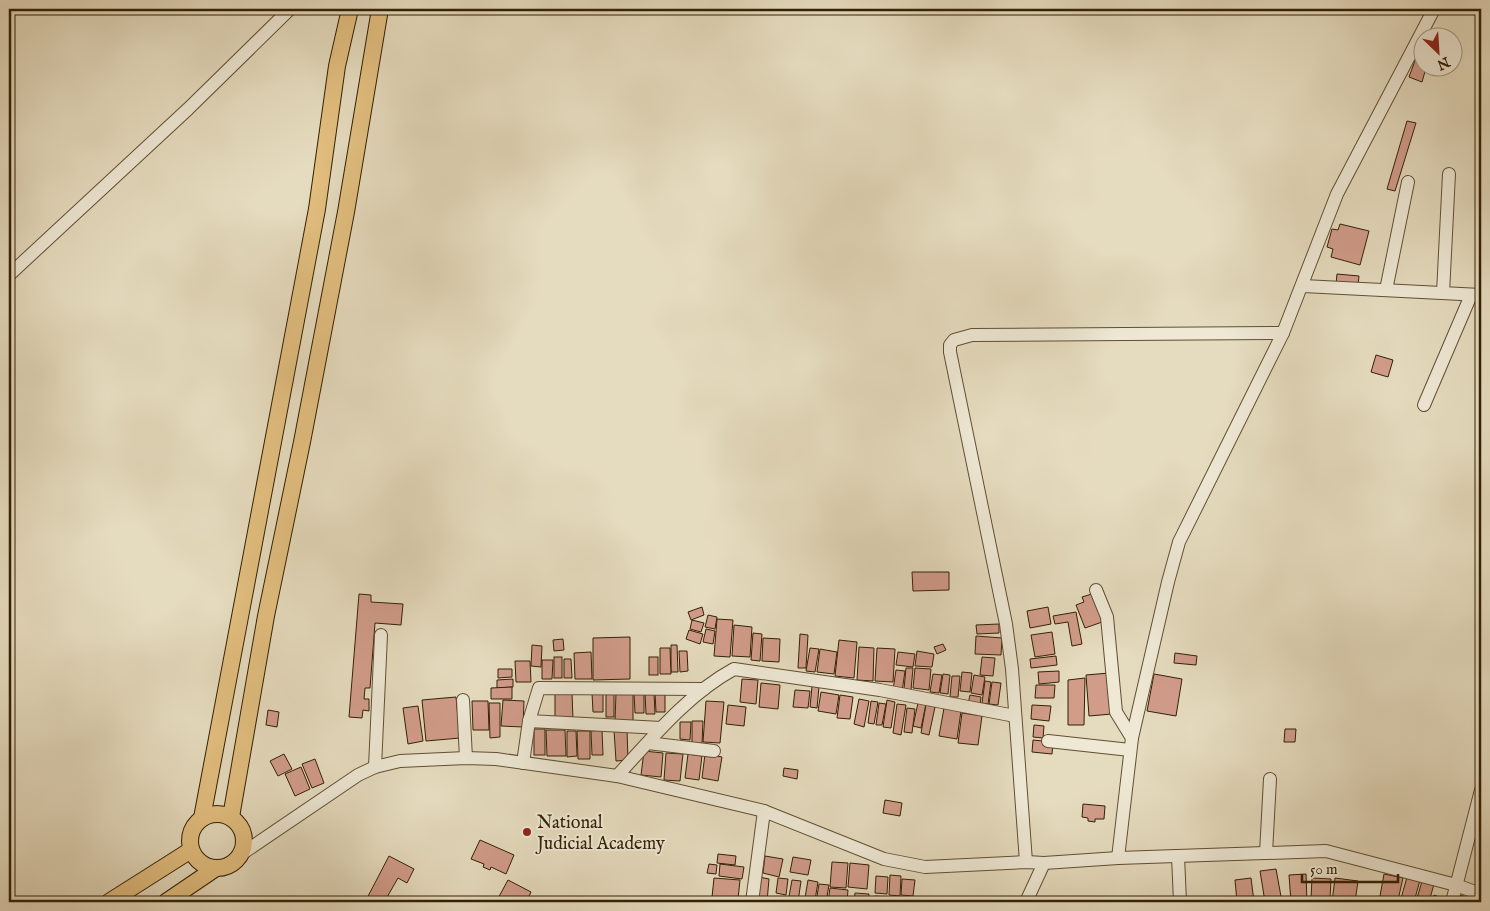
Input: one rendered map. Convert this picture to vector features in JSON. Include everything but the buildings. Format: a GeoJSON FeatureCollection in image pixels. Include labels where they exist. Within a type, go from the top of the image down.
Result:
{"type":"FeatureCollection","features":[{"type":"Feature","properties":{"kind":"main road"},"geometry":{"type":"LineString","coordinates":[[202,818],[317,209],[337,66],[350,9]]}},
{"type":"Feature","properties":{"kind":"main road"},"geometry":{"type":"LineString","coordinates":[[231,817],[266,616],[302,442],[346,212],[380,9]]}},
{"type":"Feature","properties":{"kind":"main road"},"geometry":{"type":"LineString","coordinates":[[215,813],[223,814],[231,817],[242,830],[244,847],[234,862],[226,867],[207,867],[198,862],[191,850],[189,836],[192,827],[202,818],[215,813]]}},
{"type":"Feature","properties":{"kind":"main road"},"geometry":{"type":"LineString","coordinates":[[109,902],[191,850]]}},
{"type":"Feature","properties":{"kind":"main road"},"geometry":{"type":"LineString","coordinates":[[166,902],[216,868]]}},
{"type":"Feature","properties":{"kind":"street"},"geometry":{"type":"LineString","coordinates":[[9,275],[188,109],[290,9]]}},
{"type":"Feature","properties":{"kind":"street"},"geometry":{"type":"LineString","coordinates":[[1118,858],[1131,744],[1179,542],[1283,333],[1303,286],[1337,194],[1434,9]]}},
{"type":"Feature","properties":{"kind":"street"},"geometry":{"type":"LineString","coordinates":[[1444,293],[1450,174]]}},
{"type":"Feature","properties":{"kind":"street"},"geometry":{"type":"LineString","coordinates":[[1386,290],[1408,182]]}},
{"type":"Feature","properties":{"kind":"street"},"geometry":{"type":"LineString","coordinates":[[1303,286],[1476,295],[1424,404]]}},
{"type":"Feature","properties":{"kind":"street"},"geometry":{"type":"LineString","coordinates":[[1026,862],[1012,669],[1006,624],[950,345],[954,340],[972,335],[1283,333]]}},
{"type":"Feature","properties":{"kind":"street"},"geometry":{"type":"LineString","coordinates":[[1096,590],[1107,617],[1116,712],[1131,744]]}},
{"type":"Feature","properties":{"kind":"street"},"geometry":{"type":"LineString","coordinates":[[374,767],[381,635]]}},
{"type":"Feature","properties":{"kind":"street"},"geometry":{"type":"LineString","coordinates":[[617,776],[660,728],[717,678],[734,669],[880,690],[1015,716]]}},
{"type":"Feature","properties":{"kind":"street"},"geometry":{"type":"LineString","coordinates":[[523,763],[529,721],[539,688],[704,689]]}},
{"type":"Feature","properties":{"kind":"street"},"geometry":{"type":"LineString","coordinates":[[463,700],[466,758]]}},
{"type":"Feature","properties":{"kind":"street"},"geometry":{"type":"LineString","coordinates":[[529,721],[660,728]]}},
{"type":"Feature","properties":{"kind":"street"},"geometry":{"type":"LineString","coordinates":[[1048,740],[1131,744]]}},
{"type":"Feature","properties":{"kind":"street"},"geometry":{"type":"LineString","coordinates":[[648,743],[714,751]]}},
{"type":"Feature","properties":{"kind":"street"},"geometry":{"type":"LineString","coordinates":[[240,855],[358,775],[374,767],[400,761],[466,758],[496,759],[617,776],[764,811],[884,859],[925,867],[1026,862],[1044,864],[1118,858],[1326,851],[1456,885],[1481,894]]}},
{"type":"Feature","properties":{"kind":"street"},"geometry":{"type":"LineString","coordinates":[[1266,853],[1270,779]]}},
{"type":"Feature","properties":{"kind":"street"},"geometry":{"type":"LineString","coordinates":[[1452,902],[1481,790]]}},
{"type":"Feature","properties":{"kind":"street"},"geometry":{"type":"LineString","coordinates":[[752,902],[764,811]]}},
{"type":"Feature","properties":{"kind":"street"},"geometry":{"type":"LineString","coordinates":[[1178,856],[1180,902]]}},
{"type":"Feature","properties":{"kind":"street"},"geometry":{"type":"LineString","coordinates":[[1026,902],[1044,864]]}},
{"type":"Feature","properties":{"kind":"place","name":"National Judicial Academy"},"geometry":{"type":"Point","coordinates":[527,832]}}]}
